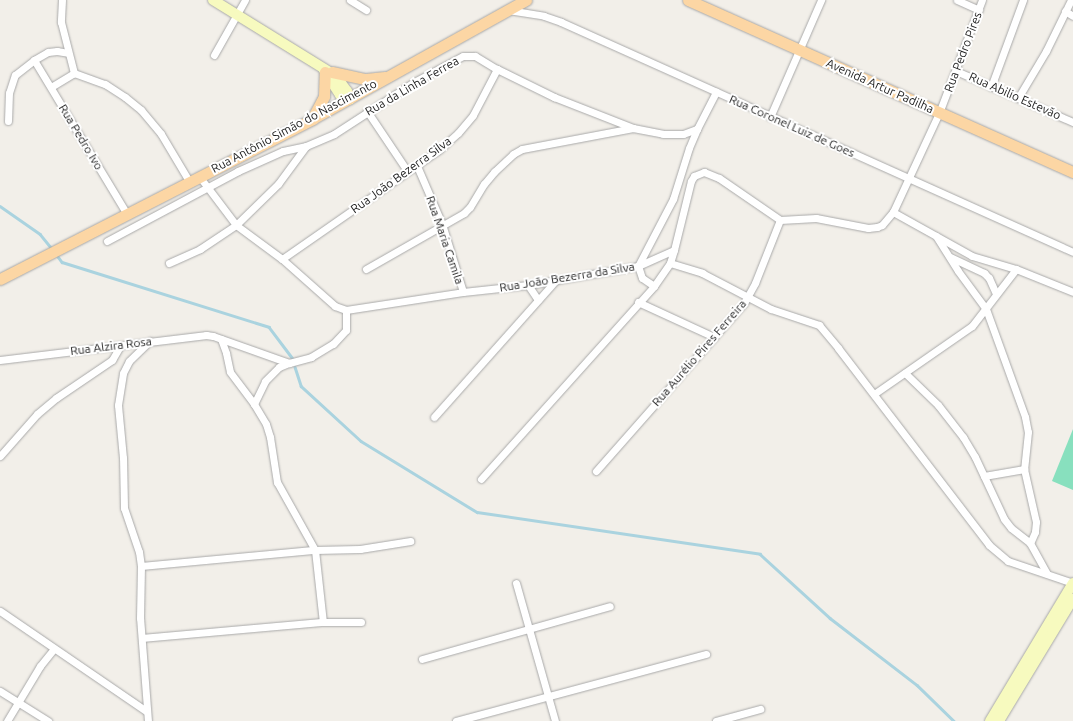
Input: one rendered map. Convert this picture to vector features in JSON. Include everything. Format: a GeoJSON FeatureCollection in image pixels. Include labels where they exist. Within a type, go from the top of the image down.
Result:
{"type":"FeatureCollection","features":[{"type":"Feature","properties":{"kind":"main road"},"geometry":{"type":"LineString","coordinates":[[213,0],[340,79],[350,99]]}},
{"type":"Feature","properties":{"kind":"main road","name":"Rua Antônio Simão do Nascimento"},"geometry":{"type":"LineString","coordinates":[[0,279],[350,99],[526,0]]}},
{"type":"Feature","properties":{"kind":"main road","name":"Avenida Artur Padilha"},"geometry":{"type":"LineString","coordinates":[[688,0],[702,3],[939,113],[1073,172]]}},
{"type":"Feature","properties":{"kind":"main road"},"geometry":{"type":"LineString","coordinates":[[327,71],[366,79],[389,76]]}},
{"type":"Feature","properties":{"kind":"main road"},"geometry":{"type":"LineString","coordinates":[[312,119],[324,96],[327,71]]}},
{"type":"Feature","properties":{"kind":"main road"},"geometry":{"type":"LineString","coordinates":[[990,721],[1073,583]]}},
{"type":"Feature","properties":{"kind":"main road"},"geometry":{"type":"LineString","coordinates":[[999,721],[1073,599]]}},
{"type":"Feature","properties":{"kind":"street"},"geometry":{"type":"LineString","coordinates":[[62,0],[61,22],[74,73]]}},
{"type":"Feature","properties":{"kind":"street"},"geometry":{"type":"LineString","coordinates":[[214,55],[245,0]]}},
{"type":"Feature","properties":{"kind":"street"},"geometry":{"type":"LineString","coordinates":[[350,0],[366,10]]}},
{"type":"Feature","properties":{"kind":"street"},"geometry":{"type":"LineString","coordinates":[[770,117],[821,0]]}},
{"type":"Feature","properties":{"kind":"street"},"geometry":{"type":"LineString","coordinates":[[957,0],[979,10]]}},
{"type":"Feature","properties":{"kind":"street","name":"Rua Pedro Pires"},"geometry":{"type":"LineString","coordinates":[[893,212],[939,113],[982,0]]}},
{"type":"Feature","properties":{"kind":"street"},"geometry":{"type":"LineString","coordinates":[[991,87],[1023,0]]}},
{"type":"Feature","properties":{"kind":"street"},"geometry":{"type":"LineString","coordinates":[[1018,98],[1046,51],[1071,0]]}},
{"type":"Feature","properties":{"kind":"street","name":"Rua Coronel Luiz de Goes"},"geometry":{"type":"LineString","coordinates":[[508,10],[544,16],[561,22],[1073,252]]}},
{"type":"Feature","properties":{"kind":"street"},"geometry":{"type":"LineString","coordinates":[[1065,11],[1073,16]]}},
{"type":"Feature","properties":{"kind":"street"},"geometry":{"type":"LineString","coordinates":[[8,121],[11,84],[15,75],[34,60],[53,51],[68,54]]}},
{"type":"Feature","properties":{"kind":"street","name":"Rua da Linha Ferrea"},"geometry":{"type":"LineString","coordinates":[[107,241],[206,188],[265,159],[283,151],[306,146],[334,134],[367,111],[414,82],[463,56],[475,56],[497,69],[554,97],[633,128],[663,134],[683,134],[697,129]]}},
{"type":"Feature","properties":{"kind":"street","name":"Rua Pedro Ivo"},"geometry":{"type":"LineString","coordinates":[[34,60],[127,214]]}},
{"type":"Feature","properties":{"kind":"street","name":"Rua João Bezerra Silva"},"geometry":{"type":"LineString","coordinates":[[282,259],[439,150],[473,116],[497,69]]}},
{"type":"Feature","properties":{"kind":"street","name":"Rua Abilio Estevão"},"geometry":{"type":"LineString","coordinates":[[956,71],[1073,122]]}},
{"type":"Feature","properties":{"kind":"street"},"geometry":{"type":"LineString","coordinates":[[51,87],[74,73]]}},
{"type":"Feature","properties":{"kind":"street"},"geometry":{"type":"LineString","coordinates":[[74,73],[105,84],[141,110],[161,134],[189,181]]}},
{"type":"Feature","properties":{"kind":"street"},"geometry":{"type":"LineString","coordinates":[[654,286],[642,278],[638,266],[674,199],[689,148],[716,92]]}},
{"type":"Feature","properties":{"kind":"street"},"geometry":{"type":"LineString","coordinates":[[367,111],[408,172]]}},
{"type":"Feature","properties":{"kind":"street"},"geometry":{"type":"LineString","coordinates":[[366,269],[468,210],[484,184],[507,159],[522,149],[633,128]]}},
{"type":"Feature","properties":{"kind":"street"},"geometry":{"type":"LineString","coordinates":[[169,263],[200,250],[236,225],[278,184],[306,146]]}},
{"type":"Feature","properties":{"kind":"street","name":"Rua Maria Camila"},"geometry":{"type":"LineString","coordinates":[[417,166],[442,224],[463,292]]}},
{"type":"Feature","properties":{"kind":"street"},"geometry":{"type":"LineString","coordinates":[[481,479],[638,302],[654,286],[670,263],[684,214],[689,186],[694,176],[699,173],[711,173],[780,220],[816,218],[868,228],[882,225],[893,212],[972,256],[1016,269],[1073,292]]}},
{"type":"Feature","properties":{"kind":"street"},"geometry":{"type":"LineString","coordinates":[[199,176],[206,188],[236,225],[282,259]]}},
{"type":"Feature","properties":{"kind":"street","name":"Rua Aurélio Pires Ferreira"},"geometry":{"type":"LineString","coordinates":[[596,471],[748,297],[780,220]]}},
{"type":"Feature","properties":{"kind":"street"},"geometry":{"type":"LineString","coordinates":[[936,236],[986,309],[1027,426],[1024,469],[1036,522],[1035,532],[1030,543]]}},
{"type":"Feature","properties":{"kind":"street","name":"Rua João Bezerra da Silva"},"geometry":{"type":"LineString","coordinates":[[282,259],[335,306],[346,310],[463,292],[528,285],[638,266],[674,250]]}},
{"type":"Feature","properties":{"kind":"street"},"geometry":{"type":"LineString","coordinates":[[950,257],[984,273],[989,278],[996,294]]}},
{"type":"Feature","properties":{"kind":"street"},"geometry":{"type":"LineString","coordinates":[[670,263],[702,273],[771,309],[819,325],[874,394],[989,545],[1008,560],[1073,583]]}},
{"type":"Feature","properties":{"kind":"street"},"geometry":{"type":"LineString","coordinates":[[874,394],[972,326],[1016,269]]}},
{"type":"Feature","properties":{"kind":"street"},"geometry":{"type":"LineString","coordinates":[[434,417],[556,280]]}},
{"type":"Feature","properties":{"kind":"street"},"geometry":{"type":"LineString","coordinates":[[528,285],[538,300]]}},
{"type":"Feature","properties":{"kind":"street"},"geometry":{"type":"LineString","coordinates":[[638,302],[714,337]]}},
{"type":"Feature","properties":{"kind":"street"},"geometry":{"type":"LineString","coordinates":[[254,404],[260,390],[271,374],[289,363],[311,357],[333,344],[346,330],[346,310]]}},
{"type":"Feature","properties":{"kind":"street","name":"Rua Alzira Rosa"},"geometry":{"type":"LineString","coordinates":[[0,360],[206,335],[289,363]]}},
{"type":"Feature","properties":{"kind":"street"},"geometry":{"type":"LineString","coordinates":[[221,339],[226,353],[227,366],[261,415],[270,437],[277,482],[315,550],[324,622]]}},
{"type":"Feature","properties":{"kind":"street"},"geometry":{"type":"LineString","coordinates":[[148,721],[146,711],[142,638],[141,566],[139,552],[124,508],[123,458],[118,405],[123,373],[129,361],[150,341]]}},
{"type":"Feature","properties":{"kind":"street"},"geometry":{"type":"LineString","coordinates":[[0,456],[47,406],[112,360],[120,346]]}},
{"type":"Feature","properties":{"kind":"street"},"geometry":{"type":"LineString","coordinates":[[904,373],[938,405],[963,437],[975,457],[1004,519],[1011,528],[1030,543],[1047,574]]}},
{"type":"Feature","properties":{"kind":"street"},"geometry":{"type":"LineString","coordinates":[[984,476],[1024,469]]}},
{"type":"Feature","properties":{"kind":"street"},"geometry":{"type":"LineString","coordinates":[[141,566],[315,550],[360,549],[410,541]]}},
{"type":"Feature","properties":{"kind":"street"},"geometry":{"type":"LineString","coordinates":[[516,583],[555,721]]}},
{"type":"Feature","properties":{"kind":"street"},"geometry":{"type":"LineString","coordinates":[[422,659],[610,606]]}},
{"type":"Feature","properties":{"kind":"street"},"geometry":{"type":"LineString","coordinates":[[0,611],[146,711]]}},
{"type":"Feature","properties":{"kind":"street"},"geometry":{"type":"LineString","coordinates":[[142,638],[324,622],[361,622]]}},
{"type":"Feature","properties":{"kind":"street"},"geometry":{"type":"LineString","coordinates":[[7,721],[40,666],[54,649]]}},
{"type":"Feature","properties":{"kind":"street"},"geometry":{"type":"LineString","coordinates":[[456,721],[706,654]]}},
{"type":"Feature","properties":{"kind":"street"},"geometry":{"type":"LineString","coordinates":[[0,691],[48,721]]}},
{"type":"Feature","properties":{"kind":"street"},"geometry":{"type":"LineString","coordinates":[[716,721],[760,709]]}},
{"type":"Feature","properties":{"kind":"green space"},"geometry":{"type":"Polygon","coordinates":[[[1073,429],[1073,490],[1052,481],[1073,429]]]}},
{"type":"Feature","properties":{"kind":"waterway"},"geometry":{"type":"LineString","coordinates":[[0,206],[40,234],[52,249]]}},
{"type":"Feature","properties":{"kind":"waterway"},"geometry":{"type":"LineString","coordinates":[[56,254],[62,262],[269,327],[293,359]]}},
{"type":"Feature","properties":{"kind":"waterway"},"geometry":{"type":"LineString","coordinates":[[295,367],[301,386],[361,441],[477,512],[760,554],[830,618],[917,685],[954,721]]}}]}
